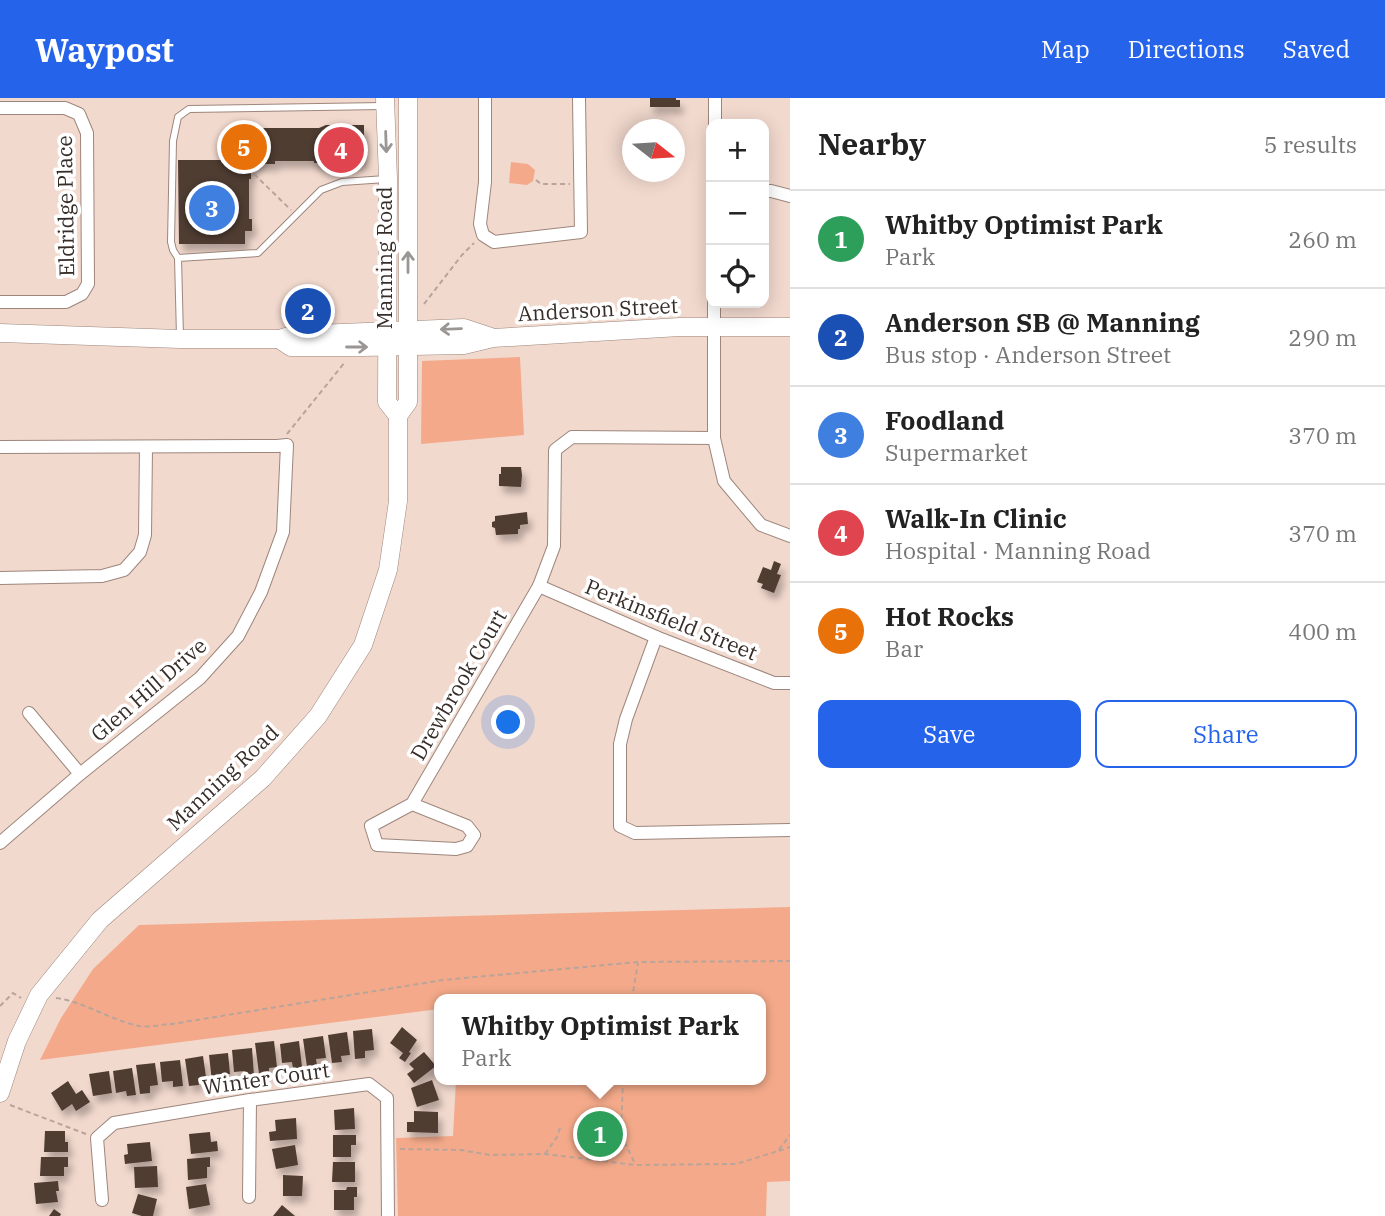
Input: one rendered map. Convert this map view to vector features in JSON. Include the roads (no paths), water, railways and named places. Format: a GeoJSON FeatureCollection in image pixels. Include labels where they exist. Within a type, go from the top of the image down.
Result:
{"type":"FeatureCollection","features":[{"type":"Feature","properties":{"kind":"main road","name":"Manning Road"},"geometry":{"type":"LineString","coordinates":[[5,1099],[17,1041],[39,995],[100,920],[262,778],[318,716],[363,645],[388,570],[398,501],[398,416],[408,402],[408,98]]}},
{"type":"Feature","properties":{"kind":"main road","name":"Manning Road"},"geometry":{"type":"LineString","coordinates":[[385,102],[388,179],[387,402],[398,416]]}},
{"type":"Feature","properties":{"kind":"main road","name":"Anderson Street"},"geometry":{"type":"LineString","coordinates":[[0,333],[180,339],[279,339],[292,335],[387,339],[464,328],[493,338],[680,327],[790,327]]}},
{"type":"Feature","properties":{"kind":"street"},"geometry":{"type":"LineString","coordinates":[[485,98],[485,182],[480,224],[483,235],[494,242],[582,232],[579,98]]}},
{"type":"Feature","properties":{"kind":"street"},"geometry":{"type":"LineString","coordinates":[[715,98],[715,119]]}},
{"type":"Feature","properties":{"kind":"street","name":"Eldridge Place"},"geometry":{"type":"LineString","coordinates":[[0,108],[65,108],[79,114],[87,132],[88,284],[82,295],[66,302],[0,302]]}},
{"type":"Feature","properties":{"kind":"street"},"geometry":{"type":"LineString","coordinates":[[769,191],[790,196]]}},
{"type":"Feature","properties":{"kind":"street"},"geometry":{"type":"LineString","coordinates":[[714,308],[714,438],[724,481],[761,525],[790,536]]}},
{"type":"Feature","properties":{"kind":"street","name":"Drewbrook Court"},"geometry":{"type":"LineString","coordinates":[[412,804],[539,586],[554,545],[555,450],[572,437],[714,438]]}},
{"type":"Feature","properties":{"kind":"street","name":"Glen Hill Drive"},"geometry":{"type":"LineString","coordinates":[[0,843],[80,774],[200,678],[238,636],[261,593],[283,532],[287,445],[146,447]]}},
{"type":"Feature","properties":{"kind":"street"},"geometry":{"type":"LineString","coordinates":[[0,447],[146,447],[145,535],[140,552],[124,570],[102,576],[0,578]]}},
{"type":"Feature","properties":{"kind":"street","name":"Perkinsfield Street"},"geometry":{"type":"LineString","coordinates":[[539,586],[656,637],[774,683],[790,683]]}},
{"type":"Feature","properties":{"kind":"street"},"geometry":{"type":"LineString","coordinates":[[656,637],[626,719],[621,744],[620,827],[635,833],[790,830]]}},
{"type":"Feature","properties":{"kind":"street"},"geometry":{"type":"LineString","coordinates":[[29,713],[80,774]]}},
{"type":"Feature","properties":{"kind":"street"},"geometry":{"type":"LineString","coordinates":[[412,804],[467,826],[474,835],[467,846],[456,849],[377,845],[372,826],[412,804]]}},
{"type":"Feature","properties":{"kind":"street","name":"Winter Court"},"geometry":{"type":"LineString","coordinates":[[102,1200],[97,1138],[114,1124],[250,1100],[369,1084],[387,1098],[388,1216]]}},
{"type":"Feature","properties":{"kind":"street"},"geometry":{"type":"LineString","coordinates":[[249,1197],[250,1100]]}},
{"type":"Feature","properties":{"kind":"lane"},"geometry":{"type":"LineString","coordinates":[[180,339],[178,258],[171,242],[173,141],[178,117],[189,109],[385,102]]}},
{"type":"Feature","properties":{"kind":"lane"},"geometry":{"type":"LineString","coordinates":[[178,258],[258,253],[321,190],[342,182],[388,179]]}},
{"type":"Feature","properties":{"kind":"place","name":"Hot Rocks"},"geometry":{"type":"Point","coordinates":[244,147]}},
{"type":"Feature","properties":{"kind":"place","name":"Walk-In Clinic"},"geometry":{"type":"Point","coordinates":[341,150]}},
{"type":"Feature","properties":{"kind":"place","name":"Foodland"},"geometry":{"type":"Point","coordinates":[212,208]}},
{"type":"Feature","properties":{"kind":"place","name":"Anderson SB @ Manning"},"geometry":{"type":"Point","coordinates":[308,311]}},
{"type":"Feature","properties":{"kind":"place","name":"Whitby Optimist Park"},"geometry":{"type":"Point","coordinates":[600,1134]}}]}
